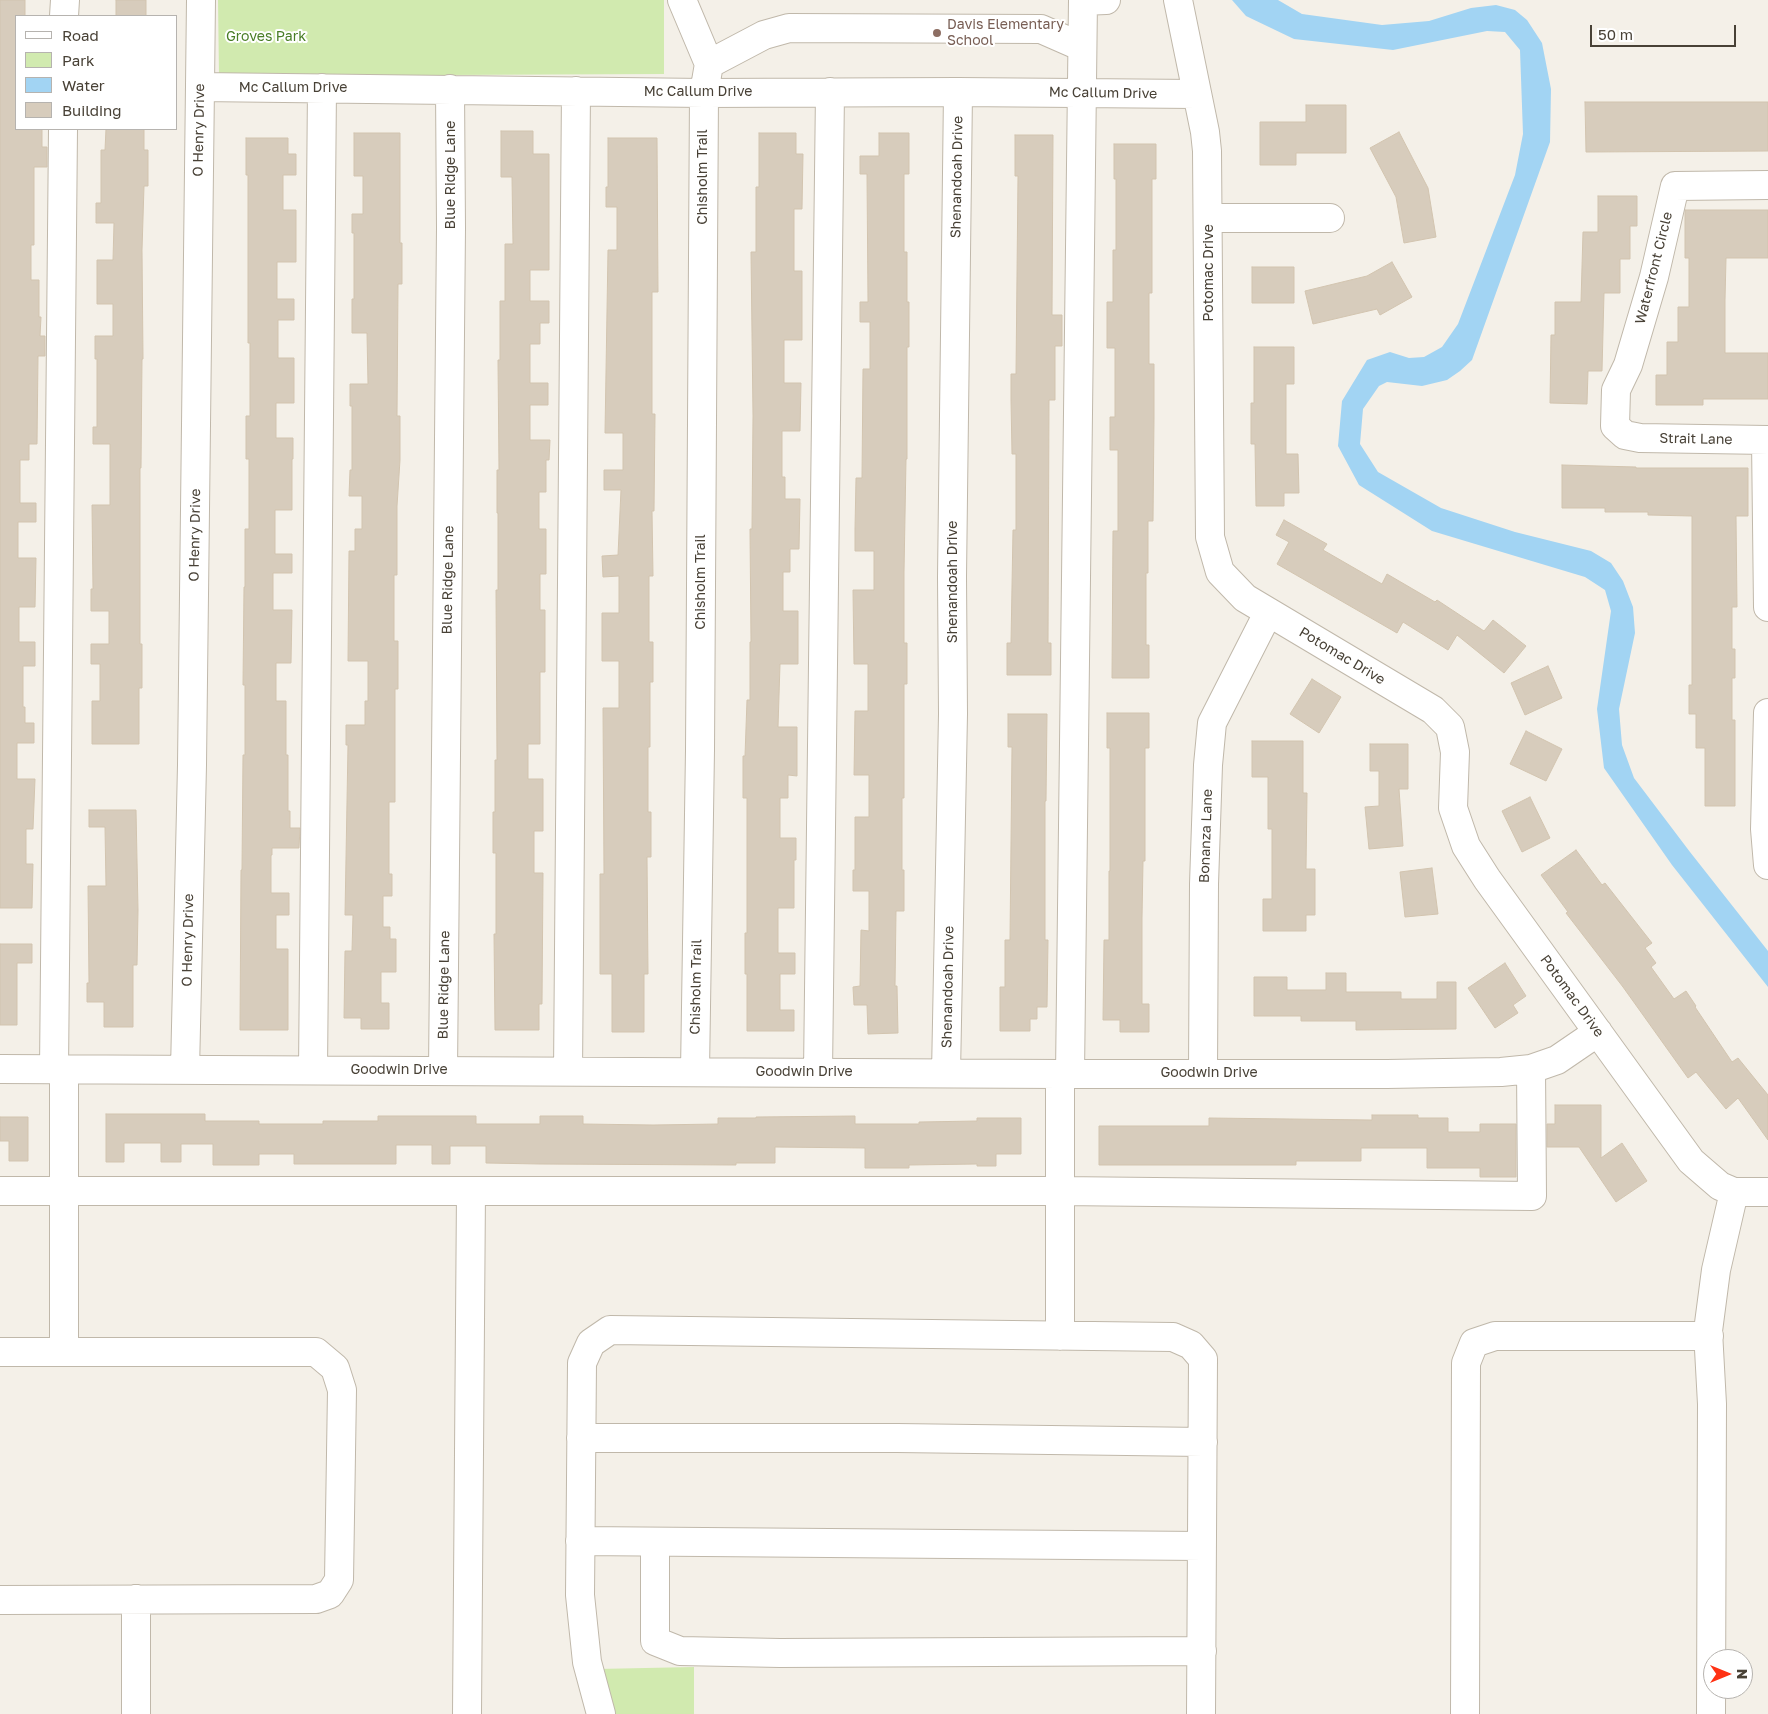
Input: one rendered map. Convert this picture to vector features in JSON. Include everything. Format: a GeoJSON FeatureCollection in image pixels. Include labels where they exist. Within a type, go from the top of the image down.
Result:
{"type":"FeatureCollection","features":[{"type":"Feature","properties":{"kind":"street"},"geometry":{"type":"LineString","coordinates":[[64,15],[65,0]]}},
{"type":"Feature","properties":{"kind":"street","name":"O Henry Drive"},"geometry":{"type":"LineString","coordinates":[[185,1070],[192,765],[201,0]]}},
{"type":"Feature","properties":{"kind":"street"},"geometry":{"type":"LineString","coordinates":[[682,0],[709,64],[764,35],[789,28],[1041,29],[1082,47]]}},
{"type":"Feature","properties":{"kind":"street"},"geometry":{"type":"LineString","coordinates":[[1060,1336],[1060,1191],[1065,1074],[1083,0],[1106,0]]}},
{"type":"Feature","properties":{"kind":"street","name":"Potomac Drive"},"geometry":{"type":"LineString","coordinates":[[1178,0],[1205,132],[1207,151],[1210,537],[1220,572],[1245,598],[1433,710],[1450,727],[1455,752],[1453,808],[1466,846],[1487,879],[1691,1161],[1720,1186],[1734,1192]]}},
{"type":"Feature","properties":{"kind":"street","name":"Chisholm Trail"},"geometry":{"type":"LineString","coordinates":[[695,1071],[700,740],[704,93],[709,64]]}},
{"type":"Feature","properties":{"kind":"street","name":"Mc Callum Drive"},"geometry":{"type":"LineString","coordinates":[[200,88],[704,93],[958,92],[1196,94]]}},
{"type":"Feature","properties":{"kind":"street"},"geometry":{"type":"LineString","coordinates":[[313,1070],[322,88]]}},
{"type":"Feature","properties":{"kind":"street","name":"Blue Ridge Lane"},"geometry":{"type":"LineString","coordinates":[[443,1070],[451,228],[450,89]]}},
{"type":"Feature","properties":{"kind":"street"},"geometry":{"type":"LineString","coordinates":[[568,1071],[576,91]]}},
{"type":"Feature","properties":{"kind":"street"},"geometry":{"type":"LineString","coordinates":[[818,1072],[830,92]]}},
{"type":"Feature","properties":{"kind":"street","name":"Shenandoah Drive"},"geometry":{"type":"LineString","coordinates":[[946,1073],[953,724],[952,577],[958,92]]}},
{"type":"Feature","properties":{"kind":"street"},"geometry":{"type":"LineString","coordinates":[[63,130],[59,1069],[64,1191],[64,1352]]}},
{"type":"Feature","properties":{"kind":"street","name":"Waterfront Circle"},"geometry":{"type":"LineString","coordinates":[[1625,435],[1615,426],[1616,390],[1628,365],[1654,277],[1675,186],[1768,185]]}},
{"type":"Feature","properties":{"kind":"street"},"geometry":{"type":"LineString","coordinates":[[1209,218],[1330,218]]}},
{"type":"Feature","properties":{"kind":"street","name":"Strait Lane"},"geometry":{"type":"LineString","coordinates":[[1625,435],[1640,438],[1767,440]]}},
{"type":"Feature","properties":{"kind":"street"},"geometry":{"type":"LineString","coordinates":[[1767,440],[1768,608]]}},
{"type":"Feature","properties":{"kind":"street","name":"Bonanza Lane"},"geometry":{"type":"LineString","coordinates":[[1203,1073],[1205,864],[1208,765],[1212,723],[1268,612]]}},
{"type":"Feature","properties":{"kind":"street"},"geometry":{"type":"LineString","coordinates":[[1768,713],[1765,829],[1768,865]]}},
{"type":"Feature","properties":{"kind":"street","name":"Goodwin Drive"},"geometry":{"type":"LineString","coordinates":[[0,1069],[1065,1074],[1501,1072],[1531,1069],[1557,1060],[1598,1032]]}},
{"type":"Feature","properties":{"kind":"street"},"geometry":{"type":"LineString","coordinates":[[0,1191],[1060,1191],[1532,1196],[1531,1069]]}},
{"type":"Feature","properties":{"kind":"street"},"geometry":{"type":"LineString","coordinates":[[467,1714],[471,1191]]}},
{"type":"Feature","properties":{"kind":"street"},"geometry":{"type":"LineString","coordinates":[[1711,1714],[1712,1404],[1709,1336],[1716,1270],[1734,1192],[1768,1192]]}},
{"type":"Feature","properties":{"kind":"street"},"geometry":{"type":"LineString","coordinates":[[600,1714],[587,1662],[580,1595],[582,1363],[590,1343],[610,1330],[1173,1337],[1191,1345],[1203,1358],[1202,1714]]}},
{"type":"Feature","properties":{"kind":"street"},"geometry":{"type":"LineString","coordinates":[[1465,1714],[1466,1363],[1474,1343],[1494,1336],[1709,1336]]}},
{"type":"Feature","properties":{"kind":"street"},"geometry":{"type":"LineString","coordinates":[[0,1352],[316,1352],[335,1368],[342,1390],[339,1580],[330,1594],[316,1599],[0,1600]]}},
{"type":"Feature","properties":{"kind":"street"},"geometry":{"type":"LineString","coordinates":[[581,1438],[897,1438],[1203,1442]]}},
{"type":"Feature","properties":{"kind":"street"},"geometry":{"type":"LineString","coordinates":[[580,1541],[1202,1546]]}},
{"type":"Feature","properties":{"kind":"street"},"geometry":{"type":"LineString","coordinates":[[654,1542],[656,1641],[680,1651],[780,1653],[1202,1651]]}},
{"type":"Feature","properties":{"kind":"street"},"geometry":{"type":"LineString","coordinates":[[136,1599],[136,1714]]}},
{"type":"Feature","properties":{"kind":"green space","name":"Groves Park"},"geometry":{"type":"Polygon","coordinates":[[[218,0],[664,0],[664,74],[219,76],[218,0]]]}},
{"type":"Feature","properties":{"kind":"green space"},"geometry":{"type":"Polygon","coordinates":[[[694,1667],[694,1714],[613,1714],[597,1669],[694,1667]]]}},
{"type":"Feature","properties":{"kind":"water"},"geometry":{"type":"Polygon","coordinates":[[[1232,0],[1278,0],[1302,14],[1382,25],[1429,21],[1471,8],[1496,5],[1515,10],[1527,20],[1542,43],[1551,89],[1550,142],[1472,360],[1447,380],[1422,386],[1387,382],[1379,386],[1363,409],[1360,444],[1378,472],[1441,508],[1515,532],[1591,551],[1611,563],[1623,581],[1633,607],[1635,633],[1619,709],[1622,745],[1634,778],[1768,951],[1768,987],[1672,865],[1604,768],[1597,709],[1611,611],[1605,590],[1585,577],[1432,531],[1359,485],[1338,446],[1342,401],[1367,360],[1390,352],[1409,358],[1424,357],[1442,347],[1458,324],[1515,175],[1523,134],[1520,50],[1505,32],[1487,31],[1393,50],[1294,39],[1246,16],[1232,0]]]}},
{"type":"Feature","properties":{"kind":"building"},"geometry":{"type":"Polygon","coordinates":[[[0,0],[25,0],[25,15],[15,15],[15,130],[42,130],[42,147],[47,147],[47,167],[34,167],[34,245],[31,245],[31,280],[39,280],[40,336],[45,336],[45,356],[38,356],[37,444],[29,444],[29,460],[20,460],[20,503],[36,503],[36,522],[18,522],[18,558],[36,558],[35,607],[19,607],[19,642],[35,642],[35,666],[23,666],[25,723],[34,723],[34,743],[17,743],[17,779],[35,779],[33,829],[26,829],[26,864],[33,864],[32,908],[0,908],[0,0]]]}},
{"type":"Feature","properties":{"kind":"building"},"geometry":{"type":"Polygon","coordinates":[[[116,0],[146,0],[146,15],[116,15],[116,0]]]}},
{"type":"Feature","properties":{"kind":"building"},"geometry":{"type":"Polygon","coordinates":[[[1585,102],[1768,102],[1768,151],[1586,152],[1585,102]]]}},
{"type":"Feature","properties":{"kind":"building"},"geometry":{"type":"Polygon","coordinates":[[[1306,105],[1346,105],[1346,153],[1296,153],[1296,165],[1260,165],[1260,122],[1306,122],[1306,105]]]}},
{"type":"Feature","properties":{"kind":"building"},"geometry":{"type":"Polygon","coordinates":[[[106,130],[144,130],[144,150],[148,150],[148,186],[144,186],[142,250],[143,359],[140,468],[140,644],[142,644],[142,688],[139,688],[139,744],[92,744],[92,701],[100,701],[100,664],[91,664],[91,644],[109,644],[109,611],[91,611],[91,589],[93,589],[92,505],[110,505],[110,444],[93,444],[93,427],[97,427],[95,336],[113,336],[113,304],[97,304],[97,260],[113,260],[114,223],[96,223],[96,203],[101,203],[101,150],[105,150],[106,130]]]}},
{"type":"Feature","properties":{"kind":"building"},"geometry":{"type":"Polygon","coordinates":[[[501,131],[533,131],[533,154],[549,154],[549,270],[530,270],[530,301],[549,301],[549,323],[540,323],[540,344],[530,344],[530,383],[548,383],[548,405],[530,405],[530,440],[550,440],[549,460],[546,460],[546,492],[539,492],[539,529],[546,529],[546,574],[540,574],[540,610],[545,610],[545,672],[540,672],[540,744],[528,744],[528,779],[543,779],[543,831],[534,831],[534,873],[543,873],[542,1004],[539,1004],[539,1030],[495,1030],[494,934],[496,934],[496,853],[493,853],[493,812],[495,812],[495,760],[497,760],[498,360],[500,360],[500,301],[505,301],[505,244],[513,244],[512,177],[501,177],[501,131]]]}},
{"type":"Feature","properties":{"kind":"building"},"geometry":{"type":"Polygon","coordinates":[[[1399,132],[1428,188],[1436,237],[1404,243],[1396,197],[1370,148],[1399,132]]]}},
{"type":"Feature","properties":{"kind":"building"},"geometry":{"type":"Polygon","coordinates":[[[354,133],[400,133],[402,284],[398,284],[397,416],[400,416],[400,460],[397,506],[397,575],[394,575],[394,641],[398,641],[398,689],[395,689],[395,802],[389,802],[389,874],[392,874],[392,896],[383,896],[383,927],[390,927],[390,939],[396,939],[396,972],[381,972],[381,1003],[389,1003],[389,1029],[361,1029],[361,1018],[344,1018],[345,951],[352,951],[353,915],[345,915],[348,745],[346,745],[346,725],[365,725],[365,701],[368,701],[368,661],[348,661],[349,551],[355,551],[355,529],[362,529],[362,496],[349,496],[350,470],[352,470],[350,384],[368,384],[367,333],[352,333],[354,233],[352,233],[352,214],[363,214],[363,176],[354,176],[354,133]]]}},
{"type":"Feature","properties":{"kind":"building"},"geometry":{"type":"Polygon","coordinates":[[[759,133],[796,133],[796,154],[803,154],[802,209],[794,209],[794,271],[802,271],[802,340],[784,340],[784,383],[801,383],[800,431],[782,431],[782,477],[785,477],[785,499],[800,499],[799,549],[790,549],[790,572],[783,572],[783,611],[798,611],[798,664],[780,664],[778,727],[797,727],[797,776],[788,775],[788,798],[780,798],[780,838],[796,838],[794,908],[778,908],[778,953],[795,953],[795,974],[780,974],[780,1010],[794,1010],[794,1031],[747,1031],[745,933],[747,933],[747,798],[743,798],[743,756],[745,756],[747,700],[750,700],[750,529],[752,529],[753,416],[751,252],[756,252],[756,187],[759,187],[759,133]]]}},
{"type":"Feature","properties":{"kind":"building"},"geometry":{"type":"Polygon","coordinates":[[[879,133],[909,133],[909,174],[904,174],[904,252],[907,252],[907,302],[909,302],[904,572],[904,643],[907,643],[907,684],[904,684],[904,798],[902,798],[904,911],[896,911],[895,986],[897,986],[898,1033],[868,1034],[867,1005],[854,1005],[853,987],[860,986],[861,930],[869,931],[869,891],[853,891],[853,870],[855,870],[855,817],[869,817],[869,775],[854,775],[855,711],[868,711],[868,664],[854,664],[853,590],[874,590],[874,551],[855,551],[855,529],[856,478],[862,478],[863,369],[870,369],[870,322],[860,322],[860,302],[868,302],[867,174],[860,174],[860,156],[879,156],[879,133]]]}},
{"type":"Feature","properties":{"kind":"building"},"geometry":{"type":"Polygon","coordinates":[[[1015,135],[1053,135],[1052,315],[1062,315],[1062,346],[1055,346],[1055,400],[1049,400],[1048,643],[1051,643],[1051,675],[1007,675],[1007,643],[1011,643],[1013,530],[1016,530],[1016,454],[1012,454],[1011,400],[1011,374],[1016,374],[1018,176],[1015,176],[1015,135]]]}},
{"type":"Feature","properties":{"kind":"building"},"geometry":{"type":"Polygon","coordinates":[[[246,138],[288,138],[288,154],[296,154],[296,175],[283,175],[283,210],[296,210],[296,262],[277,262],[277,299],[294,299],[294,320],[278,320],[278,358],[294,358],[294,403],[276,403],[276,438],[293,438],[293,459],[292,510],[275,510],[275,554],[292,554],[292,573],[273,573],[273,610],[292,610],[291,663],[276,663],[276,701],[286,701],[286,755],[288,755],[288,811],[290,811],[290,828],[300,828],[299,848],[272,848],[271,855],[271,893],[289,893],[289,915],[276,915],[276,949],[288,949],[288,1030],[240,1030],[243,755],[245,755],[245,685],[243,685],[245,529],[249,529],[249,459],[246,459],[246,416],[250,416],[246,138]]]}},
{"type":"Feature","properties":{"kind":"building"},"geometry":{"type":"Polygon","coordinates":[[[608,138],[657,138],[658,292],[652,292],[652,414],[655,414],[654,511],[652,511],[653,576],[649,576],[649,642],[653,642],[653,682],[650,682],[650,747],[648,747],[648,812],[651,812],[651,857],[647,857],[648,974],[644,974],[644,1032],[612,1032],[612,974],[600,974],[600,874],[604,874],[603,708],[619,708],[619,661],[602,661],[602,613],[619,613],[619,576],[603,577],[602,556],[618,555],[621,490],[604,490],[604,470],[623,470],[623,433],[605,433],[608,250],[617,250],[617,207],[606,207],[608,138]]]}},
{"type":"Feature","properties":{"kind":"building"},"geometry":{"type":"Polygon","coordinates":[[[1114,144],[1156,144],[1156,179],[1152,179],[1152,293],[1149,293],[1149,364],[1154,364],[1154,417],[1153,521],[1148,521],[1148,573],[1146,573],[1146,645],[1149,645],[1149,678],[1112,678],[1113,531],[1118,531],[1118,450],[1110,450],[1110,417],[1115,417],[1115,348],[1107,348],[1107,302],[1113,302],[1113,250],[1116,250],[1114,144]]]}},
{"type":"Feature","properties":{"kind":"building"},"geometry":{"type":"Polygon","coordinates":[[[1598,196],[1637,196],[1637,226],[1630,226],[1630,259],[1620,259],[1620,293],[1604,293],[1602,371],[1588,371],[1587,404],[1550,403],[1551,335],[1555,335],[1555,302],[1581,302],[1583,232],[1598,232],[1598,196]]]}},
{"type":"Feature","properties":{"kind":"building"},"geometry":{"type":"Polygon","coordinates":[[[1685,210],[1768,210],[1768,258],[1726,258],[1725,353],[1768,353],[1768,399],[1703,399],[1703,405],[1656,405],[1656,375],[1667,375],[1667,342],[1678,342],[1678,307],[1689,307],[1689,258],[1685,258],[1685,210]]]}},
{"type":"Feature","properties":{"kind":"building"},"geometry":{"type":"Polygon","coordinates":[[[1392,262],[1412,297],[1380,315],[1377,309],[1313,324],[1305,291],[1367,276],[1392,262]]]}},
{"type":"Feature","properties":{"kind":"building"},"geometry":{"type":"Polygon","coordinates":[[[1252,267],[1294,267],[1294,303],[1252,303],[1252,267]]]}},
{"type":"Feature","properties":{"kind":"building"},"geometry":{"type":"Polygon","coordinates":[[[1254,347],[1294,347],[1294,384],[1286,384],[1286,454],[1298,454],[1299,493],[1284,493],[1284,506],[1256,506],[1255,444],[1251,444],[1251,403],[1254,403],[1254,347]]]}},
{"type":"Feature","properties":{"kind":"building"},"geometry":{"type":"Polygon","coordinates":[[[1562,465],[1636,468],[1748,468],[1748,516],[1736,516],[1737,607],[1732,607],[1732,649],[1735,649],[1735,678],[1732,678],[1732,720],[1735,720],[1735,806],[1705,806],[1705,748],[1696,748],[1696,714],[1689,714],[1689,685],[1692,685],[1692,516],[1648,515],[1648,512],[1605,512],[1605,508],[1562,508],[1562,465]]]}},
{"type":"Feature","properties":{"kind":"building"},"geometry":{"type":"Polygon","coordinates":[[[1284,520],[1327,544],[1323,550],[1382,584],[1387,574],[1435,602],[1437,600],[1484,631],[1493,620],[1526,646],[1504,673],[1457,635],[1448,650],[1403,622],[1397,633],[1277,564],[1289,542],[1276,535],[1284,520]]]}},
{"type":"Feature","properties":{"kind":"building"},"geometry":{"type":"Polygon","coordinates":[[[1548,666],[1562,698],[1525,715],[1511,683],[1548,666]]]}},
{"type":"Feature","properties":{"kind":"building"},"geometry":{"type":"Polygon","coordinates":[[[1312,679],[1341,697],[1319,733],[1290,714],[1312,679]]]}},
{"type":"Feature","properties":{"kind":"building"},"geometry":{"type":"Polygon","coordinates":[[[1107,713],[1149,713],[1149,748],[1145,748],[1142,1004],[1149,1004],[1149,1032],[1120,1032],[1120,1020],[1103,1020],[1104,940],[1109,940],[1110,871],[1110,748],[1107,748],[1107,713]]]}},
{"type":"Feature","properties":{"kind":"building"},"geometry":{"type":"Polygon","coordinates":[[[1008,714],[1047,714],[1045,940],[1048,940],[1047,1007],[1037,1007],[1037,1019],[1030,1019],[1030,1031],[1000,1031],[1000,987],[1005,987],[1005,940],[1010,940],[1012,747],[1008,747],[1008,714]]]}},
{"type":"Feature","properties":{"kind":"building"},"geometry":{"type":"Polygon","coordinates":[[[1526,731],[1562,749],[1546,781],[1510,764],[1526,731]]]}},
{"type":"Feature","properties":{"kind":"building"},"geometry":{"type":"Polygon","coordinates":[[[1252,741],[1303,741],[1303,793],[1307,793],[1306,869],[1315,869],[1315,915],[1306,915],[1306,931],[1263,931],[1263,899],[1272,899],[1272,829],[1268,829],[1268,777],[1252,777],[1252,741]]]}},
{"type":"Feature","properties":{"kind":"building"},"geometry":{"type":"Polygon","coordinates":[[[1370,744],[1408,744],[1408,789],[1399,789],[1403,846],[1369,849],[1365,807],[1379,806],[1379,771],[1370,771],[1370,744]]]}},
{"type":"Feature","properties":{"kind":"building"},"geometry":{"type":"Polygon","coordinates":[[[1530,797],[1550,838],[1522,852],[1502,811],[1530,797]]]}},
{"type":"Feature","properties":{"kind":"building"},"geometry":{"type":"Polygon","coordinates":[[[89,810],[136,810],[138,910],[137,965],[133,965],[133,1027],[104,1027],[104,1002],[87,1002],[87,983],[89,983],[88,886],[106,886],[105,827],[89,827],[89,810]]]}},
{"type":"Feature","properties":{"kind":"building"},"geometry":{"type":"Polygon","coordinates":[[[1576,850],[1602,885],[1605,883],[1652,943],[1645,948],[1656,963],[1651,967],[1674,999],[1686,991],[1732,1062],[1738,1058],[1768,1095],[1768,1140],[1738,1098],[1726,1109],[1696,1072],[1688,1078],[1623,987],[1566,913],[1568,912],[1541,875],[1576,850]]]}},
{"type":"Feature","properties":{"kind":"building"},"geometry":{"type":"Polygon","coordinates":[[[1432,868],[1438,914],[1405,917],[1400,872],[1432,868]]]}},
{"type":"Feature","properties":{"kind":"building"},"geometry":{"type":"Polygon","coordinates":[[[0,944],[32,944],[32,963],[17,963],[17,1025],[0,1025],[0,944]]]}},
{"type":"Feature","properties":{"kind":"building"},"geometry":{"type":"Polygon","coordinates":[[[1505,963],[1526,996],[1513,1005],[1518,1013],[1495,1028],[1468,988],[1505,963]]]}},
{"type":"Feature","properties":{"kind":"building"},"geometry":{"type":"Polygon","coordinates":[[[1326,973],[1346,973],[1346,992],[1401,992],[1401,999],[1437,999],[1437,982],[1456,982],[1456,1029],[1356,1030],[1356,1021],[1301,1021],[1301,1016],[1254,1016],[1254,977],[1287,977],[1287,990],[1326,990],[1326,973]]]}},
{"type":"Feature","properties":{"kind":"building"},"geometry":{"type":"Polygon","coordinates":[[[1555,1105],[1601,1105],[1601,1158],[1622,1143],[1647,1181],[1616,1202],[1579,1147],[1547,1147],[1547,1124],[1555,1124],[1555,1105]]]}},
{"type":"Feature","properties":{"kind":"building"},"geometry":{"type":"Polygon","coordinates":[[[106,1114],[205,1114],[205,1121],[259,1121],[259,1124],[323,1124],[323,1121],[378,1121],[378,1116],[476,1116],[476,1124],[540,1124],[540,1116],[583,1116],[583,1124],[653,1125],[718,1124],[718,1118],[756,1117],[855,1116],[855,1124],[919,1124],[919,1122],[977,1121],[977,1118],[1021,1118],[1021,1154],[996,1154],[996,1166],[977,1166],[977,1164],[909,1165],[909,1168],[865,1168],[865,1148],[775,1147],[775,1163],[736,1163],[736,1165],[540,1164],[486,1163],[486,1146],[450,1146],[450,1164],[432,1164],[432,1145],[396,1145],[396,1164],[294,1164],[294,1154],[259,1154],[259,1165],[213,1165],[213,1144],[181,1144],[181,1162],[161,1162],[161,1143],[124,1143],[124,1162],[106,1162],[106,1114]]]}},
{"type":"Feature","properties":{"kind":"building"},"geometry":{"type":"Polygon","coordinates":[[[1372,1115],[1418,1115],[1418,1118],[1448,1118],[1448,1132],[1480,1132],[1480,1124],[1516,1124],[1516,1177],[1480,1177],[1480,1168],[1427,1168],[1427,1148],[1361,1148],[1361,1161],[1296,1161],[1296,1165],[1099,1165],[1099,1126],[1209,1126],[1209,1118],[1372,1120],[1372,1115]]]}},
{"type":"Feature","properties":{"kind":"building"},"geometry":{"type":"Polygon","coordinates":[[[0,1117],[28,1117],[28,1161],[9,1161],[9,1141],[0,1141],[0,1117]]]}},
{"type":"Feature","properties":{"kind":"place","name":"Davis Elementary School"},"geometry":{"type":"Point","coordinates":[937,33]}}]}
